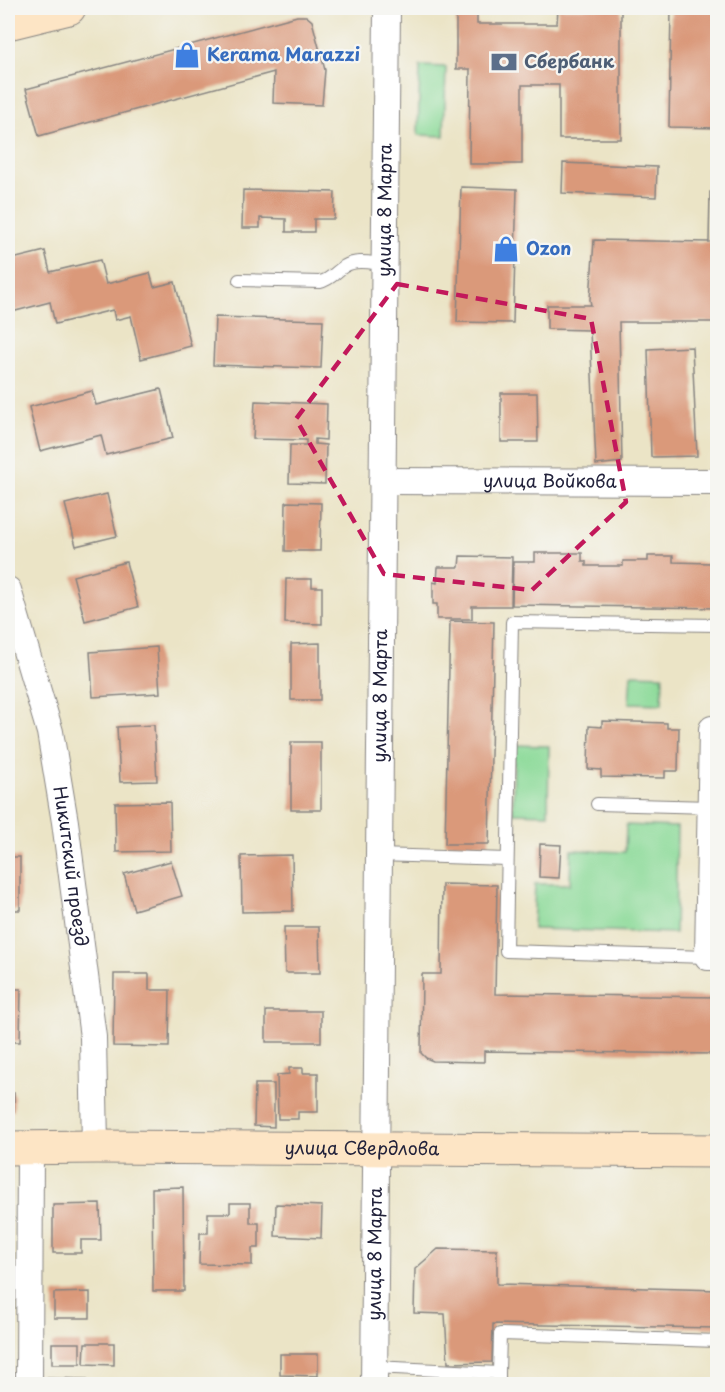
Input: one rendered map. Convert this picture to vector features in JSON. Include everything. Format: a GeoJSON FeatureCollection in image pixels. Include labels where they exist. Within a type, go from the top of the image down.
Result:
{"type":"FeatureCollection","features":[{"type":"Feature","properties":{"kind":"street"},"geometry":{"type":"LineString","coordinates":[[8,23],[69,8]]}},
{"type":"Feature","properties":{"kind":"street","name":"улица 8 Марта"},"geometry":{"type":"LineString","coordinates":[[374,1376],[387,8]]}},
{"type":"Feature","properties":{"kind":"street","name":"улица Войкова"},"geometry":{"type":"LineString","coordinates":[[382,481],[717,482]]}},
{"type":"Feature","properties":{"kind":"street","name":"Никитский проезд"},"geometry":{"type":"LineString","coordinates":[[8,590],[50,732],[65,822],[93,1037],[95,1147]]}},
{"type":"Feature","properties":{"kind":"street"},"geometry":{"type":"LineString","coordinates":[[712,729],[713,957]]}},
{"type":"Feature","properties":{"kind":"street"},"geometry":{"type":"LineString","coordinates":[[19,1147],[29,1384]]}},
{"type":"Feature","properties":{"kind":"street","name":"улица Свердлова"},"geometry":{"type":"LineString","coordinates":[[19,1147],[717,1151]]}},
{"type":"Feature","properties":{"kind":"lane"},"geometry":{"type":"LineString","coordinates":[[239,280],[320,282],[329,279],[342,267],[354,262],[384,264]]}},
{"type":"Feature","properties":{"kind":"lane"},"geometry":{"type":"LineString","coordinates":[[713,957],[506,951],[507,859],[512,622],[717,625]]}},
{"type":"Feature","properties":{"kind":"lane"},"geometry":{"type":"LineString","coordinates":[[597,804],[711,807]]}},
{"type":"Feature","properties":{"kind":"lane"},"geometry":{"type":"LineString","coordinates":[[378,855],[507,859]]}},
{"type":"Feature","properties":{"kind":"lane"},"geometry":{"type":"LineString","coordinates":[[374,1376],[499,1378],[500,1334],[717,1341]]}},
{"type":"Feature","properties":{"kind":"highlighted area"},"geometry":{"type":"Polygon","coordinates":[[[397,284],[591,319],[626,502],[532,590],[384,574],[296,419],[397,284]]]}},
{"type":"Feature","properties":{"kind":"green space"},"geometry":{"type":"Polygon","coordinates":[[[420,66],[446,67],[444,136],[418,135],[420,66]]]}},
{"type":"Feature","properties":{"kind":"green space"},"geometry":{"type":"Polygon","coordinates":[[[631,674],[663,675],[662,704],[629,703],[631,674]]]}},
{"type":"Feature","properties":{"kind":"green space"},"geometry":{"type":"Polygon","coordinates":[[[514,745],[549,746],[548,814],[513,813],[514,745]]]}},
{"type":"Feature","properties":{"kind":"green space"},"geometry":{"type":"Polygon","coordinates":[[[626,825],[677,827],[675,933],[533,929],[535,884],[570,884],[571,850],[625,852],[626,825]]]}},
{"type":"Feature","properties":{"kind":"building"},"geometry":{"type":"Polygon","coordinates":[[[558,8],[621,8],[621,139],[559,139],[559,85],[522,85],[522,164],[469,164],[470,69],[456,69],[456,14],[477,14],[477,24],[557,24],[558,8]]]}},
{"type":"Feature","properties":{"kind":"building"},"geometry":{"type":"Polygon","coordinates":[[[671,8],[718,8],[718,128],[669,127],[671,8]]]}},
{"type":"Feature","properties":{"kind":"building"},"geometry":{"type":"Polygon","coordinates":[[[297,16],[306,16],[312,21],[325,70],[322,105],[273,103],[274,72],[39,136],[26,89],[297,16]]]}},
{"type":"Feature","properties":{"kind":"building"},"geometry":{"type":"Polygon","coordinates":[[[563,163],[657,167],[656,197],[562,193],[563,163]]]}},
{"type":"Feature","properties":{"kind":"building"},"geometry":{"type":"Polygon","coordinates":[[[461,187],[517,189],[513,323],[457,322],[461,187]]]}},
{"type":"Feature","properties":{"kind":"building"},"geometry":{"type":"Polygon","coordinates":[[[243,190],[335,192],[334,219],[314,219],[314,232],[286,232],[286,219],[260,218],[260,228],[242,228],[243,190]]]}},
{"type":"Feature","properties":{"kind":"building"},"geometry":{"type":"Polygon","coordinates":[[[710,192],[718,192],[718,322],[619,322],[622,462],[596,465],[590,330],[547,329],[547,305],[591,305],[594,240],[709,242],[710,192]]]}},
{"type":"Feature","properties":{"kind":"building"},"geometry":{"type":"Polygon","coordinates":[[[45,251],[50,272],[100,260],[106,284],[150,273],[154,287],[175,282],[191,346],[141,359],[131,316],[115,320],[113,310],[55,324],[50,302],[8,313],[8,260],[45,251]]]}},
{"type":"Feature","properties":{"kind":"building"},"geometry":{"type":"Polygon","coordinates":[[[215,317],[323,320],[321,368],[213,365],[215,317]]]}},
{"type":"Feature","properties":{"kind":"building"},"geometry":{"type":"Polygon","coordinates":[[[692,347],[697,456],[651,457],[648,349],[692,347]]]}},
{"type":"Feature","properties":{"kind":"building"},"geometry":{"type":"Polygon","coordinates":[[[161,389],[173,438],[106,455],[101,435],[40,451],[29,407],[92,391],[96,405],[161,389]]]}},
{"type":"Feature","properties":{"kind":"building"},"geometry":{"type":"Polygon","coordinates":[[[501,393],[537,393],[538,442],[501,442],[501,393]]]}},
{"type":"Feature","properties":{"kind":"building"},"geometry":{"type":"Polygon","coordinates":[[[255,401],[327,404],[326,440],[315,439],[315,444],[326,445],[325,484],[289,483],[290,445],[306,445],[306,440],[253,439],[255,401]]]}},
{"type":"Feature","properties":{"kind":"building"},"geometry":{"type":"Polygon","coordinates":[[[107,494],[117,536],[76,546],[65,504],[107,494]]]}},
{"type":"Feature","properties":{"kind":"building"},"geometry":{"type":"Polygon","coordinates":[[[286,502],[321,503],[320,551],[285,551],[286,502]]]}},
{"type":"Feature","properties":{"kind":"building"},"geometry":{"type":"Polygon","coordinates":[[[535,553],[582,553],[582,561],[586,561],[586,566],[623,566],[623,561],[648,561],[648,556],[673,556],[673,562],[711,563],[711,554],[718,554],[718,608],[512,605],[513,562],[535,562],[535,553]]]}},
{"type":"Feature","properties":{"kind":"building"},"geometry":{"type":"Polygon","coordinates":[[[460,556],[512,557],[511,606],[472,606],[472,619],[437,619],[437,604],[433,604],[433,582],[437,583],[438,567],[459,567],[460,556]]]}},
{"type":"Feature","properties":{"kind":"building"},"geometry":{"type":"Polygon","coordinates":[[[126,562],[138,607],[85,621],[73,576],[126,562]]]}},
{"type":"Feature","properties":{"kind":"building"},"geometry":{"type":"Polygon","coordinates":[[[286,579],[312,579],[312,587],[322,587],[322,624],[285,623],[286,579]]]}},
{"type":"Feature","properties":{"kind":"building"},"geometry":{"type":"Polygon","coordinates":[[[450,621],[494,622],[489,844],[445,844],[450,621]]]}},
{"type":"Feature","properties":{"kind":"building"},"geometry":{"type":"Polygon","coordinates":[[[320,643],[320,700],[291,700],[291,644],[320,643]]]}},
{"type":"Feature","properties":{"kind":"building"},"geometry":{"type":"Polygon","coordinates":[[[157,647],[160,693],[93,697],[90,652],[157,647]]]}},
{"type":"Feature","properties":{"kind":"building"},"geometry":{"type":"Polygon","coordinates":[[[602,721],[667,723],[667,728],[679,728],[678,771],[665,771],[665,778],[601,777],[601,770],[588,769],[589,726],[602,727],[602,721]]]}},
{"type":"Feature","properties":{"kind":"building"},"geometry":{"type":"Polygon","coordinates":[[[154,725],[157,781],[120,782],[117,727],[154,725]]]}},
{"type":"Feature","properties":{"kind":"building"},"geometry":{"type":"Polygon","coordinates":[[[291,742],[321,742],[321,810],[291,810],[291,742]]]}},
{"type":"Feature","properties":{"kind":"building"},"geometry":{"type":"Polygon","coordinates":[[[170,802],[171,851],[116,852],[115,803],[170,802]]]}},
{"type":"Feature","properties":{"kind":"building"},"geometry":{"type":"Polygon","coordinates":[[[540,844],[561,845],[559,878],[539,877],[540,844]]]}},
{"type":"Feature","properties":{"kind":"building"},"geometry":{"type":"Polygon","coordinates":[[[292,855],[293,911],[242,912],[241,856],[292,855]]]}},
{"type":"Feature","properties":{"kind":"building"},"geometry":{"type":"Polygon","coordinates":[[[8,857],[20,857],[20,910],[8,910],[8,857]]]}},
{"type":"Feature","properties":{"kind":"building"},"geometry":{"type":"Polygon","coordinates":[[[171,861],[182,896],[134,910],[124,874],[171,861]]]}},
{"type":"Feature","properties":{"kind":"building"},"geometry":{"type":"Polygon","coordinates":[[[442,884],[497,885],[495,994],[718,997],[718,1054],[484,1051],[484,1062],[433,1061],[426,1058],[421,1053],[422,974],[441,974],[442,884]]]}},
{"type":"Feature","properties":{"kind":"building"},"geometry":{"type":"Polygon","coordinates":[[[284,927],[319,927],[320,973],[285,973],[284,927]]]}},
{"type":"Feature","properties":{"kind":"building"},"geometry":{"type":"Polygon","coordinates":[[[114,974],[149,974],[149,990],[170,990],[169,1047],[113,1046],[114,974]]]}},
{"type":"Feature","properties":{"kind":"building"},"geometry":{"type":"Polygon","coordinates":[[[8,989],[21,989],[20,1042],[8,1042],[8,989]]]}},
{"type":"Feature","properties":{"kind":"building"},"geometry":{"type":"Polygon","coordinates":[[[266,1011],[321,1011],[321,1042],[266,1042],[266,1011]]]}},
{"type":"Feature","properties":{"kind":"building"},"geometry":{"type":"Polygon","coordinates":[[[289,1068],[303,1068],[303,1073],[318,1073],[318,1112],[298,1112],[298,1119],[278,1119],[277,1075],[289,1074],[289,1068]]]}},
{"type":"Feature","properties":{"kind":"building"},"geometry":{"type":"Polygon","coordinates":[[[255,1084],[274,1084],[274,1127],[254,1126],[255,1084]]]}},
{"type":"Feature","properties":{"kind":"building"},"geometry":{"type":"Polygon","coordinates":[[[8,1093],[14,1093],[14,1111],[8,1111],[8,1093]]]}},
{"type":"Feature","properties":{"kind":"building"},"geometry":{"type":"Polygon","coordinates":[[[183,1187],[184,1291],[153,1291],[152,1188],[183,1187]]]}},
{"type":"Feature","properties":{"kind":"building"},"geometry":{"type":"Polygon","coordinates":[[[230,1203],[250,1203],[250,1223],[259,1223],[259,1248],[252,1248],[252,1265],[199,1264],[200,1233],[208,1233],[208,1213],[230,1213],[230,1203]]]}},
{"type":"Feature","properties":{"kind":"building"},"geometry":{"type":"Polygon","coordinates":[[[100,1204],[101,1240],[81,1240],[81,1253],[53,1253],[53,1205],[100,1204]]]}},
{"type":"Feature","properties":{"kind":"building"},"geometry":{"type":"Polygon","coordinates":[[[276,1204],[322,1206],[321,1238],[275,1236],[276,1204]]]}},
{"type":"Feature","properties":{"kind":"building"},"geometry":{"type":"Polygon","coordinates":[[[438,1249],[497,1250],[497,1284],[718,1290],[718,1328],[493,1324],[492,1362],[448,1363],[445,1314],[414,1313],[415,1269],[438,1249]]]}},
{"type":"Feature","properties":{"kind":"building"},"geometry":{"type":"Polygon","coordinates":[[[90,1292],[90,1318],[54,1318],[54,1293],[90,1292]]]}},
{"type":"Feature","properties":{"kind":"building"},"geometry":{"type":"Polygon","coordinates":[[[52,1343],[80,1343],[80,1364],[52,1364],[52,1343]]]}},
{"type":"Feature","properties":{"kind":"building"},"geometry":{"type":"Polygon","coordinates":[[[85,1343],[114,1343],[114,1365],[84,1364],[85,1343]]]}},
{"type":"Feature","properties":{"kind":"building"},"geometry":{"type":"Polygon","coordinates":[[[280,1354],[318,1354],[318,1376],[280,1375],[280,1354]]]}},
{"type":"Feature","properties":{"kind":"building"},"geometry":{"type":"Polygon","coordinates":[[[43,1378],[87,1379],[86,1384],[43,1384],[43,1378]]]}},
{"type":"Feature","properties":{"kind":"place","name":"Kerama Marazzi"},"geometry":{"type":"Point","coordinates":[187,55]}},
{"type":"Feature","properties":{"kind":"place","name":"Сбербанк"},"geometry":{"type":"Point","coordinates":[504,62]}},
{"type":"Feature","properties":{"kind":"place","name":"Ozon"},"geometry":{"type":"Point","coordinates":[506,249]}}]}
